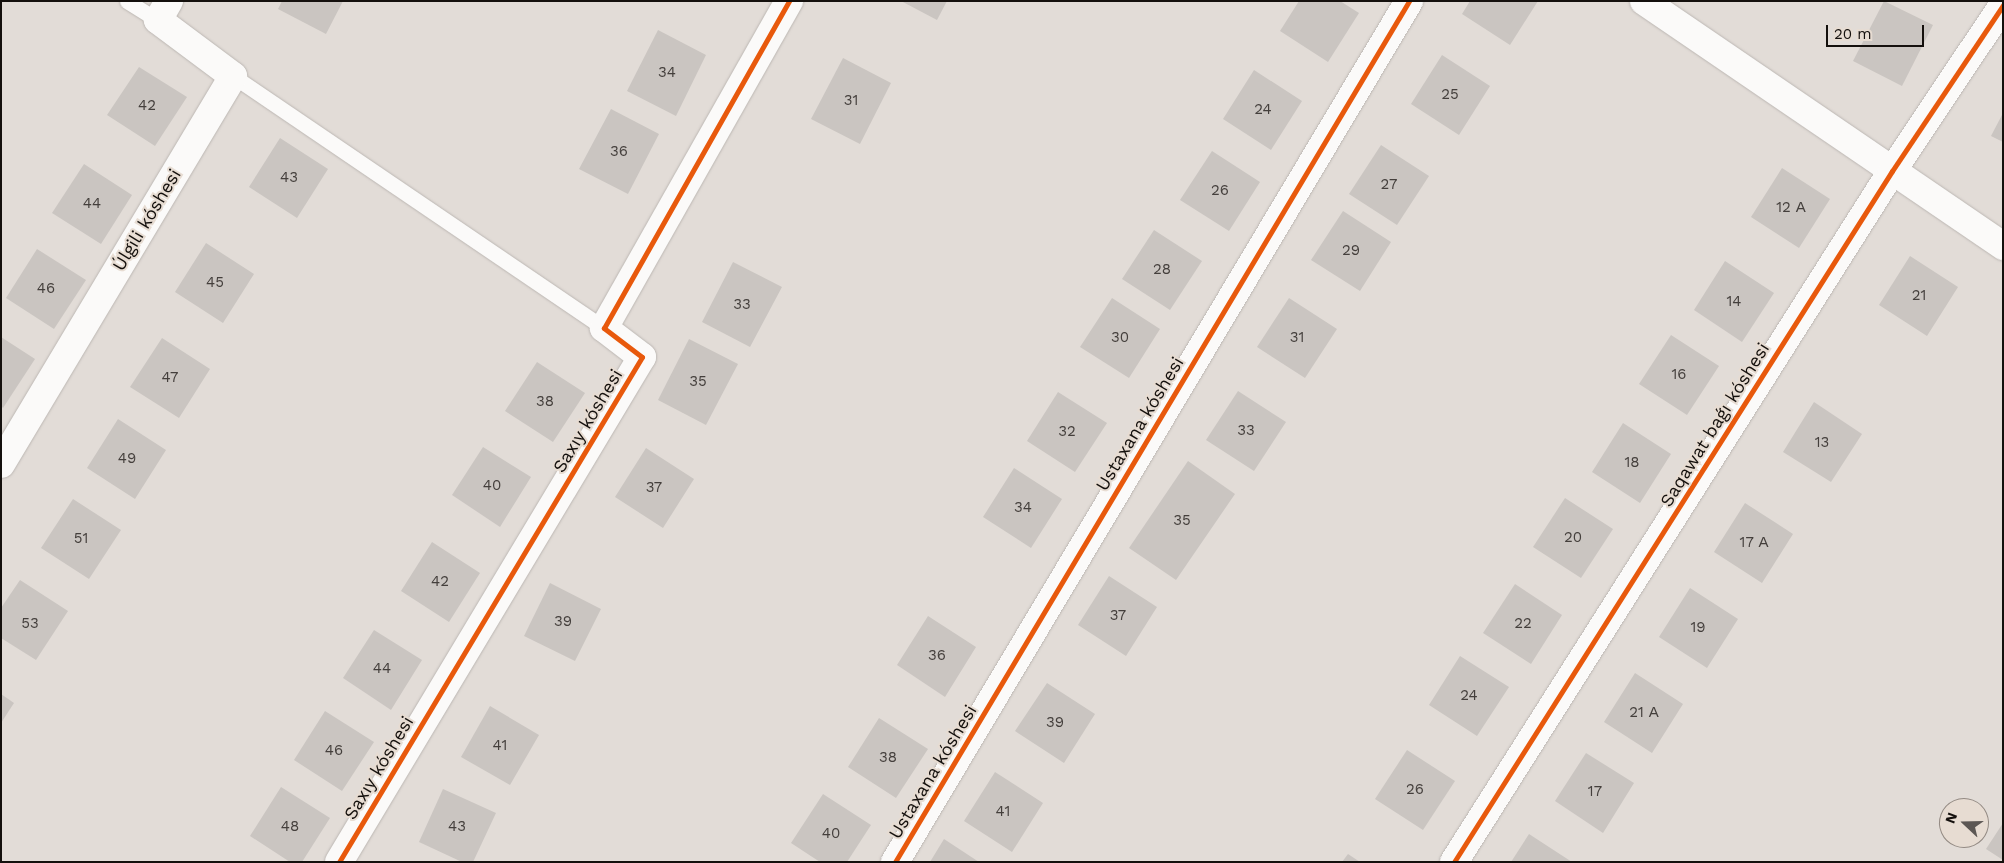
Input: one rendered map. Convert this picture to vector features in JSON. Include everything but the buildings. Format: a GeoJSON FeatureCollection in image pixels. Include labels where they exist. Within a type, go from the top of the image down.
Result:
{"type":"FeatureCollection","features":[{"type":"Feature","properties":{"kind":"street"},"geometry":{"type":"LineString","coordinates":[[604,328],[789,1]]}},
{"type":"Feature","properties":{"kind":"street","name":"Ustaxana kóshesi"},"geometry":{"type":"LineString","coordinates":[[895,862],[1409,1]]}},
{"type":"Feature","properties":{"kind":"street"},"geometry":{"type":"LineString","coordinates":[[1644,1],[2003,246]]}},
{"type":"Feature","properties":{"kind":"street","name":"Saqawat baǵı kóshesi"},"geometry":{"type":"LineString","coordinates":[[1454,862],[1892,170],[2003,5]]}},
{"type":"Feature","properties":{"kind":"street"},"geometry":{"type":"LineString","coordinates":[[164,11],[234,76]]}},
{"type":"Feature","properties":{"kind":"street","name":"Úlgili kóshesi"},"geometry":{"type":"LineString","coordinates":[[1,464],[234,76]]}},
{"type":"Feature","properties":{"kind":"street","name":"Saxıy kóshesi"},"geometry":{"type":"LineString","coordinates":[[339,862],[642,357],[604,328]]}},
{"type":"Feature","properties":{"kind":"lane"},"geometry":{"type":"LineString","coordinates":[[127,1],[164,11]]}},
{"type":"Feature","properties":{"kind":"lane"},"geometry":{"type":"LineString","coordinates":[[234,76],[604,328]]}},
{"type":"Feature","properties":{"kind":"cycle path"},"geometry":{"type":"LineString","coordinates":[[339,862],[642,357],[604,328],[789,1]]}},
{"type":"Feature","properties":{"kind":"cycle path"},"geometry":{"type":"LineString","coordinates":[[895,862],[1409,1]]}},
{"type":"Feature","properties":{"kind":"cycle path"},"geometry":{"type":"LineString","coordinates":[[1454,862],[1892,171],[2003,5]]}}]}
